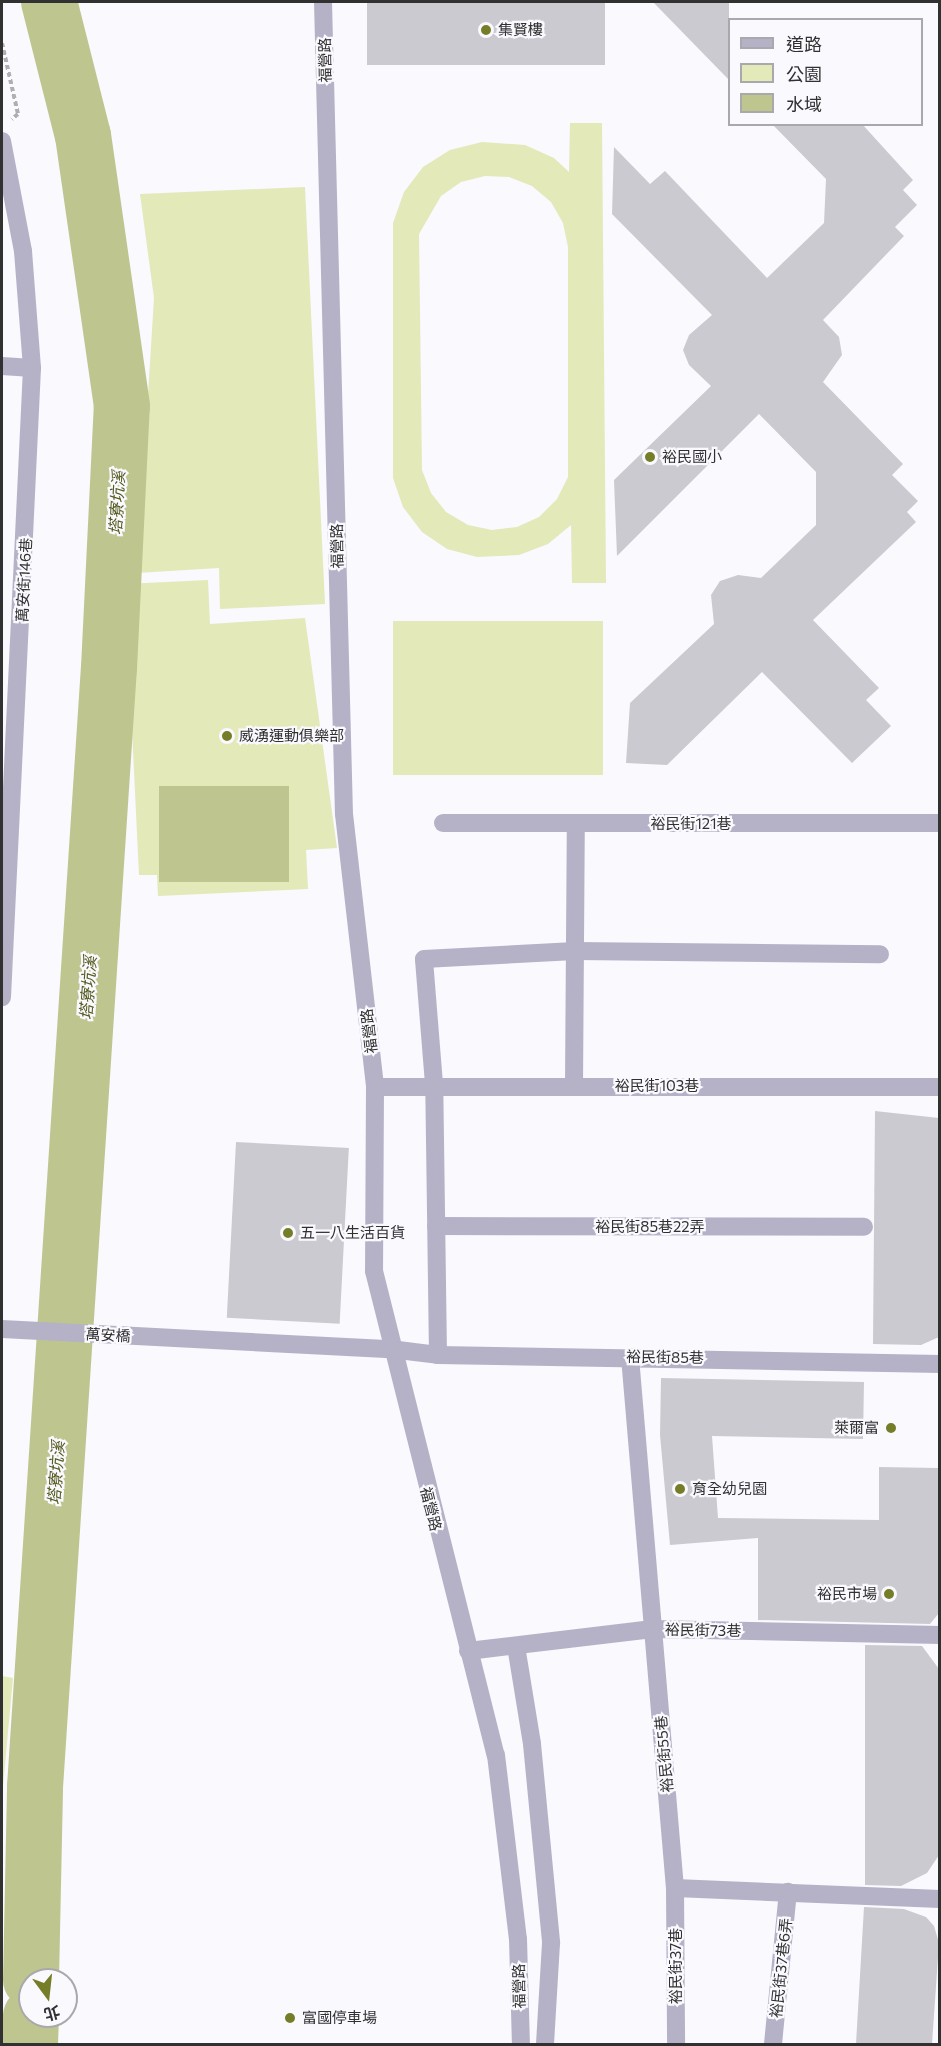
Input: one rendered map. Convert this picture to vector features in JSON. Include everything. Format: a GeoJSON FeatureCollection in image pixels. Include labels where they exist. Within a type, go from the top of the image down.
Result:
{"type":"FeatureCollection","features":[{"type":"Feature","properties":{"kind":"street","name":"福營路"},"geometry":{"type":"LineString","coordinates":[[323,2],[344,814],[375,1087],[374,1271],[390,1348],[496,1755],[518,1940],[521,2044]]}},
{"type":"Feature","properties":{"kind":"street","name":"萬安街146巷"},"geometry":{"type":"LineString","coordinates":[[2,141],[24,251],[32,368],[2,997]]}},
{"type":"Feature","properties":{"kind":"street"},"geometry":{"type":"LineString","coordinates":[[2,366],[32,368]]}},
{"type":"Feature","properties":{"kind":"street","name":"裕民街121巷"},"geometry":{"type":"LineString","coordinates":[[443,823],[939,823]]}},
{"type":"Feature","properties":{"kind":"street"},"geometry":{"type":"LineString","coordinates":[[574,1085],[576,824]]}},
{"type":"Feature","properties":{"kind":"street"},"geometry":{"type":"LineString","coordinates":[[438,1355],[434,1084],[424,959],[575,951],[880,954]]}},
{"type":"Feature","properties":{"kind":"street","name":"裕民街103巷"},"geometry":{"type":"LineString","coordinates":[[375,1087],[434,1084],[939,1087]]}},
{"type":"Feature","properties":{"kind":"street","name":"裕民街85巷22弄"},"geometry":{"type":"LineString","coordinates":[[436,1226],[864,1227]]}},
{"type":"Feature","properties":{"kind":"street","name":"萬安橋"},"geometry":{"type":"LineString","coordinates":[[2,1329],[390,1348]]}},
{"type":"Feature","properties":{"kind":"street","name":"裕民街85巷"},"geometry":{"type":"LineString","coordinates":[[390,1348],[438,1355],[939,1364]]}},
{"type":"Feature","properties":{"kind":"street","name":"裕民街55巷"},"geometry":{"type":"LineString","coordinates":[[630,1357],[675,1888]]}},
{"type":"Feature","properties":{"kind":"street","name":"裕民街73巷"},"geometry":{"type":"LineString","coordinates":[[468,1652],[653,1629],[939,1635]]}},
{"type":"Feature","properties":{"kind":"street"},"geometry":{"type":"LineString","coordinates":[[516,1646],[532,1744],[550,1943],[544,2044]]}},
{"type":"Feature","properties":{"kind":"street"},"geometry":{"type":"LineString","coordinates":[[675,1888],[939,1899]]}},
{"type":"Feature","properties":{"kind":"street","name":"裕民街37巷"},"geometry":{"type":"LineString","coordinates":[[675,1888],[676,2044]]}},
{"type":"Feature","properties":{"kind":"street","name":"裕民街37巷6弄"},"geometry":{"type":"LineString","coordinates":[[773,2044],[788,1892]]}},
{"type":"Feature","properties":{"kind":"path"},"geometry":{"type":"LineString","coordinates":[[2,43],[18,114]]}},
{"type":"Feature","properties":{"kind":"green space"},"geometry":{"type":"Polygon","coordinates":[[[570,123],[602,123],[606,583],[572,583],[571,525],[548,544],[519,555],[477,557],[447,549],[422,532],[403,507],[393,478],[393,223],[404,192],[423,167],[450,150],[482,142],[525,145],[554,158],[569,172],[570,123]],[[485,176],[461,182],[441,196],[419,234],[422,470],[431,493],[446,512],[468,525],[492,530],[517,527],[539,517],[557,499],[568,477],[568,247],[563,223],[551,202],[532,186],[509,177],[485,176]]]}},
{"type":"Feature","properties":{"kind":"green space"},"geometry":{"type":"Polygon","coordinates":[[[305,187],[325,604],[220,609],[219,568],[137,573],[154,298],[140,194],[305,187]]]}},
{"type":"Feature","properties":{"kind":"green space","name":"威湧運動俱樂部"},"geometry":{"type":"Polygon","coordinates":[[[208,580],[210,624],[305,618],[337,848],[306,850],[308,889],[158,896],[157,875],[139,875],[125,584],[208,580]]]}},
{"type":"Feature","properties":{"kind":"green space"},"geometry":{"type":"Polygon","coordinates":[[[393,621],[603,621],[603,775],[393,775],[393,621]]]}},
{"type":"Feature","properties":{"kind":"green space"},"geometry":{"type":"Polygon","coordinates":[[[2,1676],[13,1678],[2,1797],[2,1676]]]}},
{"type":"Feature","properties":{"kind":"water"},"geometry":{"type":"Polygon","coordinates":[[[159,786],[289,786],[289,882],[159,882],[159,786]]]}},
{"type":"Feature","properties":{"kind":"building","name":"集賢樓"},"geometry":{"type":"Polygon","coordinates":[[[367,2],[605,2],[605,65],[367,65],[367,2]]]}},
{"type":"Feature","properties":{"kind":"building"},"geometry":{"type":"Polygon","coordinates":[[[653,2],[729,2],[728,79],[653,2]]]}},
{"type":"Feature","properties":{"kind":"building"},"geometry":{"type":"Polygon","coordinates":[[[774,126],[864,126],[913,180],[903,190],[917,205],[895,227],[904,236],[823,320],[839,337],[842,355],[823,382],[903,464],[892,475],[918,501],[907,512],[916,522],[813,620],[879,688],[866,700],[891,726],[852,763],[762,672],[667,765],[626,763],[630,703],[714,624],[711,595],[720,581],[738,575],[761,578],[816,525],[816,472],[759,414],[617,556],[614,480],[711,386],[689,365],[683,350],[689,335],[712,315],[612,214],[614,147],[650,184],[665,171],[767,278],[824,223],[826,179],[774,126]]]}},
{"type":"Feature","properties":{"kind":"building"},"geometry":{"type":"Polygon","coordinates":[[[875,1111],[939,1118],[939,1337],[921,1345],[873,1344],[875,1111]]]}},
{"type":"Feature","properties":{"kind":"building","name":"五一八生活百貨"},"geometry":{"type":"Polygon","coordinates":[[[236,1142],[349,1148],[340,1324],[227,1318],[236,1142]]]}},
{"type":"Feature","properties":{"kind":"building"},"geometry":{"type":"Polygon","coordinates":[[[661,1378],[864,1382],[863,1439],[712,1436],[718,1518],[879,1520],[879,1467],[938,1468],[939,1613],[930,1624],[758,1620],[758,1538],[670,1545],[660,1435],[661,1378]]]}},
{"type":"Feature","properties":{"kind":"building"},"geometry":{"type":"Polygon","coordinates":[[[865,1645],[922,1646],[939,1669],[939,1855],[927,1873],[901,1886],[865,1885],[865,1645]]]}},
{"type":"Feature","properties":{"kind":"building"},"geometry":{"type":"Polygon","coordinates":[[[864,1907],[904,1909],[926,1917],[934,1926],[939,1943],[932,2044],[856,2044],[864,1907]]]}},
{"type":"Feature","properties":{"kind":"waterway","name":"塔寮坑溪"},"geometry":{"type":"LineString","coordinates":[[31,1968],[35,1787],[109,668],[122,406],[83,136],[49,2]]}},
{"type":"Feature","properties":{"kind":"waterway","name":"塔寮坑溪"},"geometry":{"type":"LineString","coordinates":[[30,2044],[31,2028]]}},
{"type":"Feature","properties":{"kind":"place","name":"集賢樓"},"geometry":{"type":"Point","coordinates":[486,30]}},
{"type":"Feature","properties":{"kind":"place","name":"裕民國小"},"geometry":{"type":"Point","coordinates":[650,457]}},
{"type":"Feature","properties":{"kind":"place","name":"威湧運動俱樂部"},"geometry":{"type":"Point","coordinates":[227,736]}},
{"type":"Feature","properties":{"kind":"place","name":"五一八生活百貨"},"geometry":{"type":"Point","coordinates":[288,1233]}},
{"type":"Feature","properties":{"kind":"place","name":"萊爾富"},"geometry":{"type":"Point","coordinates":[891,1428]}},
{"type":"Feature","properties":{"kind":"place","name":"育全幼兒園"},"geometry":{"type":"Point","coordinates":[680,1489]}},
{"type":"Feature","properties":{"kind":"place","name":"裕民市場"},"geometry":{"type":"Point","coordinates":[889,1594]}},
{"type":"Feature","properties":{"kind":"place","name":"富國停車場"},"geometry":{"type":"Point","coordinates":[290,2018]}}]}
